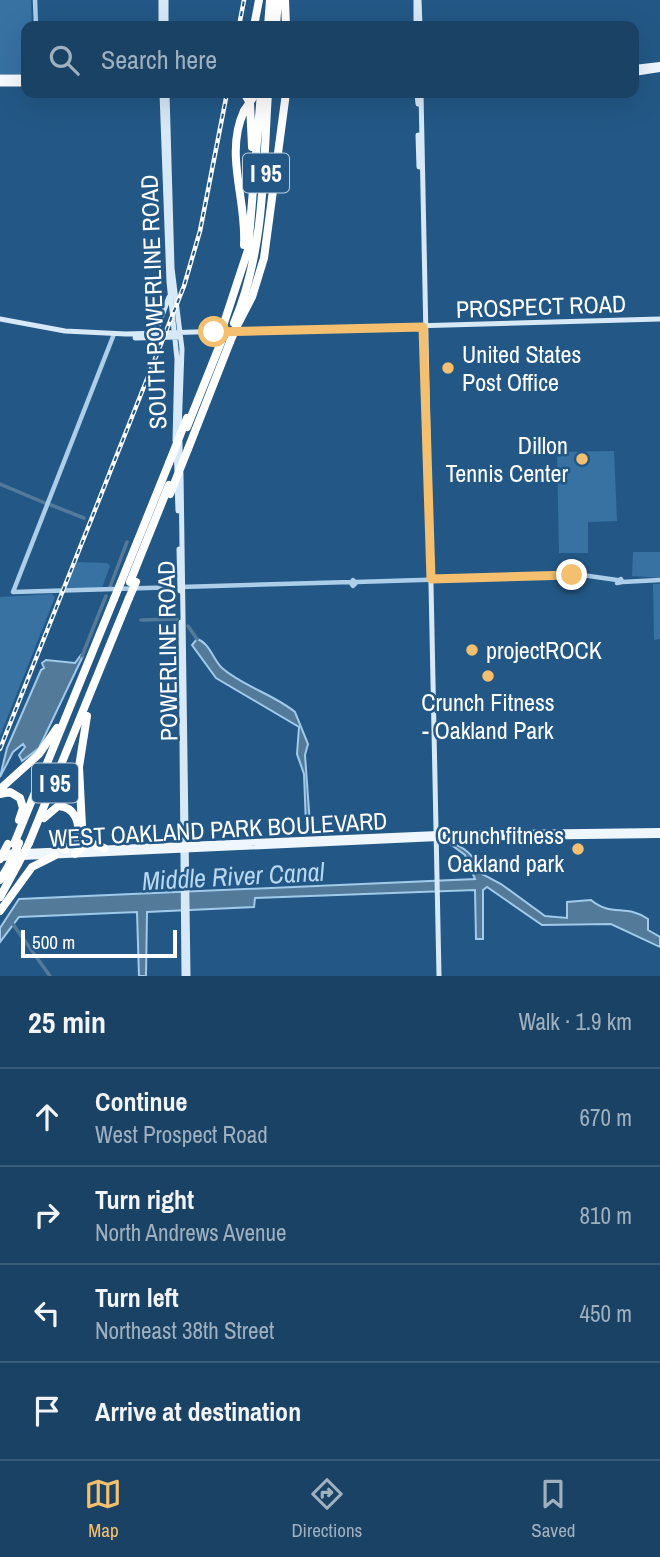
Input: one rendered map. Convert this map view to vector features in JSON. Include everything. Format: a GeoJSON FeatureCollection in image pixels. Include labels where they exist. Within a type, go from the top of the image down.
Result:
{"type":"FeatureCollection","features":[{"type":"Feature","properties":{"kind":"highway"},"geometry":{"type":"LineString","coordinates":[[255,21],[259,0]]}},
{"type":"Feature","properties":{"kind":"highway"},"geometry":{"type":"LineString","coordinates":[[271,21],[273,0]]}},
{"type":"Feature","properties":{"kind":"highway"},"geometry":{"type":"LineString","coordinates":[[285,0],[286,21]]}},
{"type":"Feature","properties":{"kind":"highway"},"geometry":{"type":"LineString","coordinates":[[0,78],[21,80]]}},
{"type":"Feature","properties":{"kind":"highway"},"geometry":{"type":"LineString","coordinates":[[0,83],[21,82]]}},
{"type":"Feature","properties":{"kind":"highway"},"geometry":{"type":"LineString","coordinates":[[247,98],[251,105],[253,189]]}},
{"type":"Feature","properties":{"kind":"highway"},"geometry":{"type":"LineString","coordinates":[[241,279],[244,227],[234,149],[243,111],[258,98]]}},
{"type":"Feature","properties":{"kind":"highway","name":"I 95"},"geometry":{"type":"LineString","coordinates":[[0,897],[6,864],[89,699],[121,599],[184,424],[230,326],[249,242],[263,98]]}},
{"type":"Feature","properties":{"kind":"highway","name":"I 95"},"geometry":{"type":"LineString","coordinates":[[6,864],[83,675],[121,599],[170,489],[230,326],[252,284],[261,246],[264,98]]}},
{"type":"Feature","properties":{"kind":"highway"},"geometry":{"type":"LineString","coordinates":[[230,326],[253,298],[264,258],[285,98]]}},
{"type":"Feature","properties":{"kind":"highway"},"geometry":{"type":"LineString","coordinates":[[281,131],[291,98]]}},
{"type":"Feature","properties":{"kind":"highway"},"geometry":{"type":"LineString","coordinates":[[15,845],[121,599]]}},
{"type":"Feature","properties":{"kind":"highway"},"geometry":{"type":"LineString","coordinates":[[75,854],[83,848],[81,741],[101,663]]}},
{"type":"Feature","properties":{"kind":"highway"},"geometry":{"type":"LineString","coordinates":[[15,845],[101,663]]}},
{"type":"Feature","properties":{"kind":"highway"},"geometry":{"type":"LineString","coordinates":[[0,787],[31,761],[51,738],[83,675]]}},
{"type":"Feature","properties":{"kind":"highway"},"geometry":{"type":"LineString","coordinates":[[53,750],[69,723]]}},
{"type":"Feature","properties":{"kind":"highway"},"geometry":{"type":"LineString","coordinates":[[0,794],[15,793],[23,805],[15,845]]}},
{"type":"Feature","properties":{"kind":"highway"},"geometry":{"type":"LineString","coordinates":[[15,845],[48,812],[63,806],[74,814],[79,831],[76,842],[65,849]]}},
{"type":"Feature","properties":{"kind":"highway"},"geometry":{"type":"LineString","coordinates":[[82,809],[88,839],[104,848]]}},
{"type":"Feature","properties":{"kind":"highway"},"geometry":{"type":"LineString","coordinates":[[0,911],[32,867],[54,856]]}},
{"type":"Feature","properties":{"kind":"highway"},"geometry":{"type":"LineString","coordinates":[[0,880],[6,864]]}},
{"type":"Feature","properties":{"kind":"highway"},"geometry":{"type":"LineString","coordinates":[[0,890],[6,864]]}},
{"type":"Feature","properties":{"kind":"main road"},"geometry":{"type":"LineString","coordinates":[[163,21],[165,0]]}},
{"type":"Feature","properties":{"kind":"main road"},"geometry":{"type":"LineString","coordinates":[[417,0],[418,21]]}},
{"type":"Feature","properties":{"kind":"main road"},"geometry":{"type":"LineString","coordinates":[[639,70],[660,67]]}},
{"type":"Feature","properties":{"kind":"main road","name":"SOUTH POWERLINE ROAD"},"geometry":{"type":"LineString","coordinates":[[164,98],[170,294],[178,335],[175,415],[180,527]]}},
{"type":"Feature","properties":{"kind":"main road"},"geometry":{"type":"LineString","coordinates":[[419,98],[439,880],[439,976]]}},
{"type":"Feature","properties":{"kind":"main road","name":"SOUTH POWERLINE ROAD"},"geometry":{"type":"LineString","coordinates":[[169,236],[181,391]]}},
{"type":"Feature","properties":{"kind":"main road"},"geometry":{"type":"LineString","coordinates":[[155,334],[170,294]]}},
{"type":"Feature","properties":{"kind":"main road"},"geometry":{"type":"LineString","coordinates":[[0,321],[59,333],[178,335]]}},
{"type":"Feature","properties":{"kind":"main road","name":"PROSPECT ROAD"},"geometry":{"type":"LineString","coordinates":[[178,335],[660,321]]}},
{"type":"Feature","properties":{"kind":"main road"},"geometry":{"type":"LineString","coordinates":[[114,336],[178,335]]}},
{"type":"Feature","properties":{"kind":"main road","name":"POWERLINE ROAD"},"geometry":{"type":"LineString","coordinates":[[181,391],[184,424],[180,527],[184,734],[182,776],[185,788]]}},
{"type":"Feature","properties":{"kind":"main road"},"geometry":{"type":"LineString","coordinates":[[175,415],[184,424]]}},
{"type":"Feature","properties":{"kind":"main road","name":"POWERLINE ROAD"},"geometry":{"type":"LineString","coordinates":[[180,527],[181,725],[186,741],[185,911]]}},
{"type":"Feature","properties":{"kind":"main road"},"geometry":{"type":"LineString","coordinates":[[438,836],[494,837],[627,831],[660,833]]}},
{"type":"Feature","properties":{"kind":"main road"},"geometry":{"type":"LineString","coordinates":[[618,835],[627,831]]}},
{"type":"Feature","properties":{"kind":"main road"},"geometry":{"type":"LineString","coordinates":[[438,836],[502,832],[518,834]]}},
{"type":"Feature","properties":{"kind":"main road"},"geometry":{"type":"LineString","coordinates":[[494,837],[502,832]]}},
{"type":"Feature","properties":{"kind":"main road"},"geometry":{"type":"LineString","coordinates":[[592,833],[660,833]]}},
{"type":"Feature","properties":{"kind":"main road"},"geometry":{"type":"LineString","coordinates":[[356,842],[378,836]]}},
{"type":"Feature","properties":{"kind":"main road","name":"WEST OAKLAND PARK BOULEVARD"},"geometry":{"type":"LineString","coordinates":[[0,853],[15,845],[65,849],[233,847],[438,836]]}},
{"type":"Feature","properties":{"kind":"main road","name":"WEST OAKLAND PARK BOULEVARD"},"geometry":{"type":"LineString","coordinates":[[6,864],[75,854],[242,842],[438,836]]}},
{"type":"Feature","properties":{"kind":"main road"},"geometry":{"type":"LineString","coordinates":[[312,844],[329,838]]}},
{"type":"Feature","properties":{"kind":"main road"},"geometry":{"type":"LineString","coordinates":[[275,845],[292,840]]}},
{"type":"Feature","properties":{"kind":"main road"},"geometry":{"type":"LineString","coordinates":[[233,847],[242,842]]}},
{"type":"Feature","properties":{"kind":"main road"},"geometry":{"type":"LineString","coordinates":[[114,853],[121,847]]}},
{"type":"Feature","properties":{"kind":"main road"},"geometry":{"type":"LineString","coordinates":[[185,911],[188,922],[186,976]]}},
{"type":"Feature","properties":{"kind":"main road"},"geometry":{"type":"LineString","coordinates":[[185,911],[186,976]]}},
{"type":"Feature","properties":{"kind":"street"},"geometry":{"type":"LineString","coordinates":[[35,0],[36,21]]}},
{"type":"Feature","properties":{"kind":"street"},"geometry":{"type":"LineString","coordinates":[[114,336],[13,592],[582,575],[619,581],[660,580]]}},
{"type":"Feature","properties":{"kind":"shaded area"},"geometry":{"type":"Polygon","coordinates":[[[0,0],[31,0],[32,21],[21,21],[21,74],[0,74],[0,0]]]}},
{"type":"Feature","properties":{"kind":"shaded area"},"geometry":{"type":"Polygon","coordinates":[[[614,451],[617,521],[588,522],[588,553],[559,553],[557,452],[614,451]]]}},
{"type":"Feature","properties":{"kind":"shaded area"},"geometry":{"type":"Polygon","coordinates":[[[633,552],[660,552],[660,578],[632,576],[633,552]]]}},
{"type":"Feature","properties":{"kind":"shaded area"},"geometry":{"type":"Polygon","coordinates":[[[77,562],[107,563],[110,566],[102,588],[66,589],[77,562]]]}},
{"type":"Feature","properties":{"kind":"shaded area"},"geometry":{"type":"Polygon","coordinates":[[[653,584],[660,584],[660,639],[654,640],[653,584]]]}},
{"type":"Feature","properties":{"kind":"shaded area"},"geometry":{"type":"Polygon","coordinates":[[[52,594],[55,597],[0,736],[0,597],[52,594]]]}},
{"type":"Feature","properties":{"kind":"shaded area"},"geometry":{"type":"Polygon","coordinates":[[[197,639],[205,644],[219,665],[231,675],[295,712],[308,744],[305,755],[310,825],[306,825],[304,774],[297,754],[299,727],[216,678],[192,645],[197,639]]]}},
{"type":"Feature","properties":{"kind":"shaded area"},"geometry":{"type":"Polygon","coordinates":[[[83,656],[39,748],[22,761],[19,755],[25,747],[23,744],[13,752],[0,777],[7,748],[44,668],[42,663],[46,660],[75,663],[83,656]]]}},
{"type":"Feature","properties":{"kind":"shaded area"},"geometry":{"type":"Polygon","coordinates":[[[446,841],[468,853],[482,874],[501,884],[545,916],[567,918],[567,902],[591,900],[605,908],[633,912],[648,919],[648,930],[660,937],[660,947],[611,924],[542,925],[487,887],[483,890],[483,939],[476,939],[475,890],[255,898],[254,907],[147,912],[146,976],[139,976],[137,912],[19,917],[0,942],[0,928],[19,899],[475,879],[465,855],[446,841]]]}},
{"type":"Feature","properties":{"kind":"waterway"},"geometry":{"type":"LineString","coordinates":[[0,484],[45,503]]}},
{"type":"Feature","properties":{"kind":"waterway"},"geometry":{"type":"LineString","coordinates":[[51,505],[84,518]]}},
{"type":"Feature","properties":{"kind":"waterway"},"geometry":{"type":"LineString","coordinates":[[110,587],[127,542]]}},
{"type":"Feature","properties":{"kind":"waterway"},"geometry":{"type":"LineString","coordinates":[[82,656],[106,596]]}},
{"type":"Feature","properties":{"kind":"waterway"},"geometry":{"type":"LineString","coordinates":[[141,620],[177,619]]}},
{"type":"Feature","properties":{"kind":"waterway"},"geometry":{"type":"LineString","coordinates":[[188,626],[197,639]]}},
{"type":"Feature","properties":{"kind":"waterway"},"geometry":{"type":"LineString","coordinates":[[12,923],[50,976]]}},
{"type":"Feature","properties":{"kind":"railway"},"geometry":{"type":"LineString","coordinates":[[240,21],[244,0]]}},
{"type":"Feature","properties":{"kind":"railway"},"geometry":{"type":"LineString","coordinates":[[0,749],[184,286],[200,231],[226,98]]}},
{"type":"Feature","properties":{"kind":"place","name":"United States Post Office"},"geometry":{"type":"Point","coordinates":[448,368]}},
{"type":"Feature","properties":{"kind":"place","name":"Dillon Tennis Center"},"geometry":{"type":"Point","coordinates":[582,459]}},
{"type":"Feature","properties":{"kind":"place","name":"projectROCK"},"geometry":{"type":"Point","coordinates":[472,650]}},
{"type":"Feature","properties":{"kind":"place","name":"Crunch Fitness - Oakland Park"},"geometry":{"type":"Point","coordinates":[488,676]}},
{"type":"Feature","properties":{"kind":"place","name":"Crunch fitness Oakland park"},"geometry":{"type":"Point","coordinates":[578,849]}},
{"type":"Feature","properties":{"kind":"route"},"geometry":{"type":"LineString","coordinates":[[214,332],[423,327],[431,579],[572,575]]}},
{"type":"Feature","properties":{"kind":"water label","name":"Middle River Canal"},"geometry":{"type":"Point","coordinates":[233,876]}}]}
